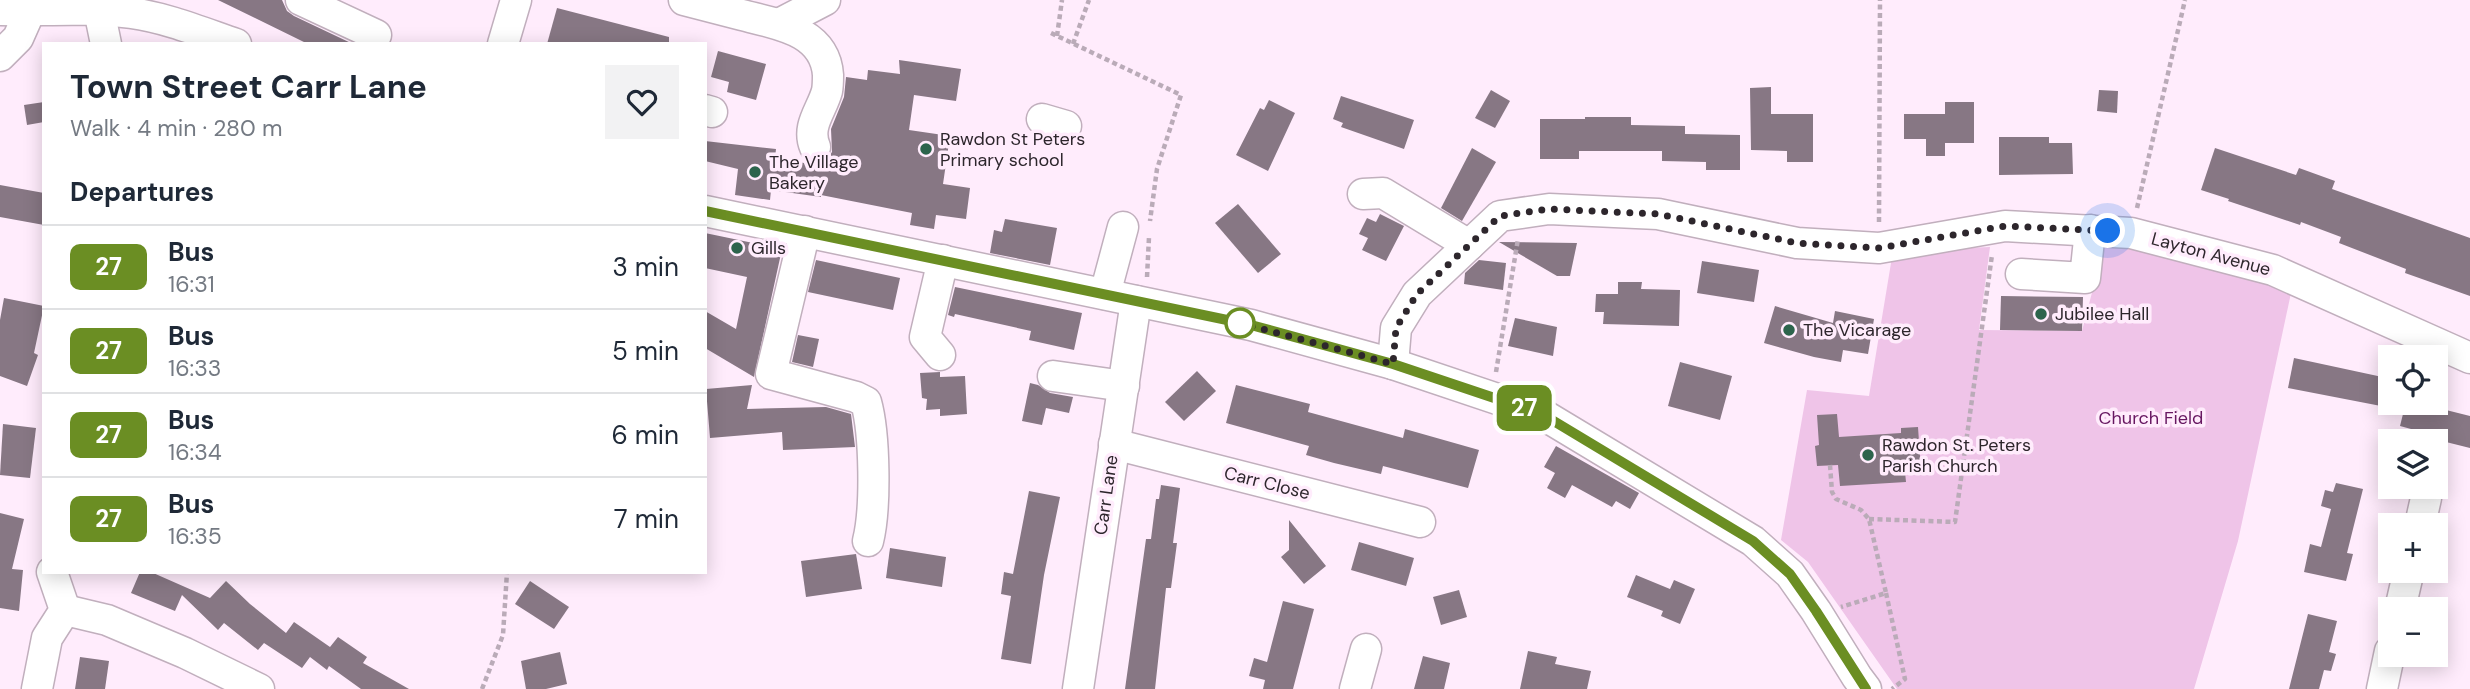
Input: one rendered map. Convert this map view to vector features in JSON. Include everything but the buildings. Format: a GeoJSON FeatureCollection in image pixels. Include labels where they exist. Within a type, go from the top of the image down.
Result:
{"type":"FeatureCollection","features":[{"type":"Feature","properties":{"kind":"street"},"geometry":{"type":"LineString","coordinates":[[301,0],[376,35]]}},
{"type":"Feature","properties":{"kind":"street"},"geometry":{"type":"LineString","coordinates":[[504,42],[516,0]]}},
{"type":"Feature","properties":{"kind":"street"},"geometry":{"type":"LineString","coordinates":[[684,0],[779,24],[813,41],[825,59],[828,79],[827,91],[815,116],[813,135],[816,147]]}},
{"type":"Feature","properties":{"kind":"street"},"geometry":{"type":"LineString","coordinates":[[779,24],[825,0]]}},
{"type":"Feature","properties":{"kind":"street"},"geometry":{"type":"LineString","coordinates":[[0,10],[99,10],[131,6],[230,42]]}},
{"type":"Feature","properties":{"kind":"street"},"geometry":{"type":"LineString","coordinates":[[99,10],[106,42]]}},
{"type":"Feature","properties":{"kind":"street"},"geometry":{"type":"LineString","coordinates":[[0,56],[18,38],[30,11]]}},
{"type":"Feature","properties":{"kind":"street"},"geometry":{"type":"LineString","coordinates":[[1363,194],[1383,193],[1469,246]]}},
{"type":"Feature","properties":{"kind":"street","name":"Layton Avenue"},"geometry":{"type":"LineString","coordinates":[[1393,364],[1396,328],[1417,294],[1500,216],[1549,209],[1658,214],[1797,243],[1879,248],[1995,228],[2131,233],[2273,270],[2470,358]]}},
{"type":"Feature","properties":{"kind":"street"},"geometry":{"type":"LineString","coordinates":[[707,211],[1251,325],[1393,364],[1542,414],[1753,541],[1790,574],[1866,689]]}},
{"type":"Feature","properties":{"kind":"street"},"geometry":{"type":"LineString","coordinates":[[1105,294],[1123,227]]}},
{"type":"Feature","properties":{"kind":"street"},"geometry":{"type":"LineString","coordinates":[[2021,274],[2085,278],[2090,230]]}},
{"type":"Feature","properties":{"kind":"street"},"geometry":{"type":"LineString","coordinates":[[805,232],[771,374],[866,402],[871,420],[872,523],[868,541]]}},
{"type":"Feature","properties":{"kind":"street"},"geometry":{"type":"LineString","coordinates":[[940,355],[925,337],[943,260]]}},
{"type":"Feature","properties":{"kind":"street","name":"Carr Lane"},"geometry":{"type":"LineString","coordinates":[[1078,689],[1114,444],[1141,302]]}},
{"type":"Feature","properties":{"kind":"street"},"geometry":{"type":"LineString","coordinates":[[1053,376],[1124,386]]}},
{"type":"Feature","properties":{"kind":"street","name":"Carr Close"},"geometry":{"type":"LineString","coordinates":[[1114,444],[1420,522]]}},
{"type":"Feature","properties":{"kind":"street"},"geometry":{"type":"LineString","coordinates":[[53,574],[65,610]]}},
{"type":"Feature","properties":{"kind":"street"},"geometry":{"type":"LineString","coordinates":[[37,689],[47,638],[65,610]]}},
{"type":"Feature","properties":{"kind":"street"},"geometry":{"type":"LineString","coordinates":[[65,610],[107,620],[185,653],[259,689]]}},
{"type":"Feature","properties":{"kind":"street"},"geometry":{"type":"LineString","coordinates":[[1355,689],[1366,649]]}},
{"type":"Feature","properties":{"kind":"street"},"geometry":{"type":"LineString","coordinates":[[2382,689],[2387,667]]}},
{"type":"Feature","properties":{"kind":"path"},"geometry":{"type":"LineString","coordinates":[[1057,36],[1062,0]]}},
{"type":"Feature","properties":{"kind":"path"},"geometry":{"type":"LineString","coordinates":[[1073,44],[1089,0]]}},
{"type":"Feature","properties":{"kind":"path"},"geometry":{"type":"LineString","coordinates":[[1879,248],[1880,0]]}},
{"type":"Feature","properties":{"kind":"path"},"geometry":{"type":"LineString","coordinates":[[2131,233],[2185,0]]}},
{"type":"Feature","properties":{"kind":"path"},"geometry":{"type":"LineString","coordinates":[[1051,33],[1181,95],[1157,169],[1141,302]]}},
{"type":"Feature","properties":{"kind":"path"},"geometry":{"type":"LineString","coordinates":[[1492,397],[1522,214]]}},
{"type":"Feature","properties":{"kind":"path"},"geometry":{"type":"LineString","coordinates":[[1869,519],[1955,522],[1995,228]]}},
{"type":"Feature","properties":{"kind":"path"},"geometry":{"type":"LineString","coordinates":[[1830,465],[1832,492],[1836,499],[1861,510],[1869,519],[1905,679],[1892,689]]}},
{"type":"Feature","properties":{"kind":"path"},"geometry":{"type":"LineString","coordinates":[[482,689],[503,635],[507,574]]}},
{"type":"Feature","properties":{"kind":"path"},"geometry":{"type":"LineString","coordinates":[[1850,605],[1886,593]]}},
{"type":"Feature","properties":{"kind":"green space","name":"Church Field"},"geometry":{"type":"Polygon","coordinates":[[[2108,231],[2294,279],[2238,541],[2194,689],[1897,689],[1808,562],[1781,540],[1807,390],[1869,396],[1893,251],[1990,247],[1979,330],[2082,331],[2108,231]]]}},
{"type":"Feature","properties":{"kind":"bus line","name":"27"},"geometry":{"type":"LineString","coordinates":[[707,211],[1251,325],[1393,364],[1542,414],[1753,541],[1790,574],[1866,689]]}},
{"type":"Feature","properties":{"kind":"place","name":"Rawdon St Peters Primary school"},"geometry":{"type":"Point","coordinates":[926,149]}},
{"type":"Feature","properties":{"kind":"place","name":"The Village Bakery"},"geometry":{"type":"Point","coordinates":[755,172]}},
{"type":"Feature","properties":{"kind":"place","name":"Gills"},"geometry":{"type":"Point","coordinates":[737,248]}},
{"type":"Feature","properties":{"kind":"place","name":"Jubilee Hall"},"geometry":{"type":"Point","coordinates":[2041,314]}},
{"type":"Feature","properties":{"kind":"place","name":"The Vicarage"},"geometry":{"type":"Point","coordinates":[1789,330]}},
{"type":"Feature","properties":{"kind":"place","name":"Rawdon St. Peters Parish Church"},"geometry":{"type":"Point","coordinates":[1868,455]}},
{"type":"Feature","properties":{"kind":"route"},"geometry":{"type":"LineString","coordinates":[[1240,323],[1393,364],[1396,328],[1417,294],[1500,216],[1549,209],[1658,214],[1797,243],[1879,248],[2005,226],[2108,231]]}}]}
